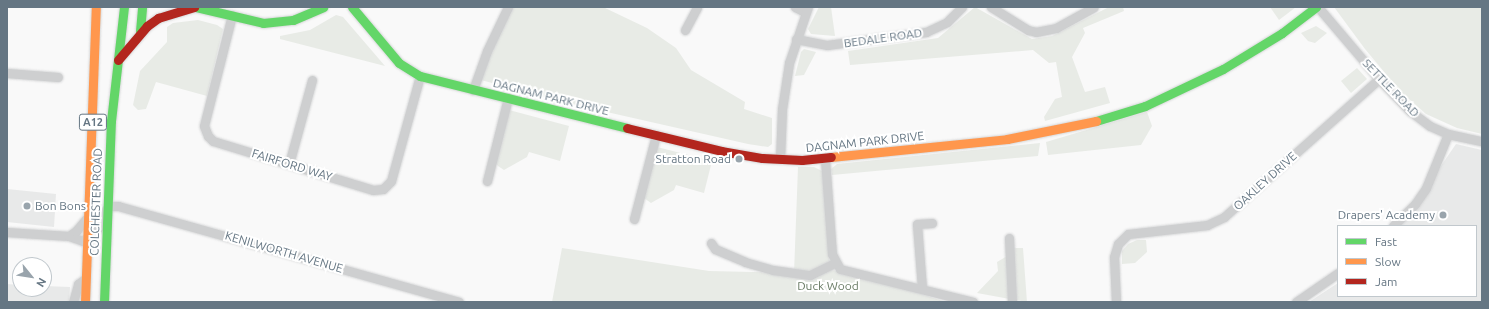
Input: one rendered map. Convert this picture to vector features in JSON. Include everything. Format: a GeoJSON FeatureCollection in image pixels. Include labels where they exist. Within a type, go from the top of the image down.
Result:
{"type":"FeatureCollection","features":[{"type":"Feature","properties":{"kind":"main road","name":"COLCHESTER ROAD"},"geometry":{"type":"LineString","coordinates":[[85,302],[96,7]]}},
{"type":"Feature","properties":{"kind":"main road","name":"COLCHESTER ROAD"},"geometry":{"type":"LineString","coordinates":[[104,302],[116,63],[124,7]]}},
{"type":"Feature","properties":{"kind":"main road"},"geometry":{"type":"LineString","coordinates":[[140,31],[142,7]]}},
{"type":"Feature","properties":{"kind":"main road"},"geometry":{"type":"LineString","coordinates":[[116,63],[140,31],[158,18],[195,7],[263,22],[293,20],[323,7]]}},
{"type":"Feature","properties":{"kind":"main road","name":"DAGNAM PARK DRIVE"},"geometry":{"type":"LineString","coordinates":[[352,7],[399,63],[420,76],[721,151],[780,159],[825,160],[1041,134],[1111,117],[1145,106],[1223,69],[1282,33],[1317,7]]}},
{"type":"Feature","properties":{"kind":"street"},"geometry":{"type":"LineString","coordinates":[[473,90],[487,51],[508,7]]}},
{"type":"Feature","properties":{"kind":"street"},"geometry":{"type":"LineString","coordinates":[[685,30],[697,7]]}},
{"type":"Feature","properties":{"kind":"street"},"geometry":{"type":"LineString","coordinates":[[780,159],[785,86],[796,39],[807,10],[795,7]]}},
{"type":"Feature","properties":{"kind":"street","name":"BEDALE ROAD"},"geometry":{"type":"LineString","coordinates":[[796,39],[827,45],[926,32],[947,22],[962,7]]}},
{"type":"Feature","properties":{"kind":"street"},"geometry":{"type":"LineString","coordinates":[[991,7],[1028,30],[1036,32],[1056,28],[1094,7]]}},
{"type":"Feature","properties":{"kind":"street","name":"SETTLE ROAD"},"geometry":{"type":"LineString","coordinates":[[1317,7],[1379,79],[1410,111],[1430,126],[1448,134],[1482,141]]}},
{"type":"Feature","properties":{"kind":"street","name":"FAIRFORD WAY"},"geometry":{"type":"LineString","coordinates":[[232,15],[206,120],[206,132],[213,141],[373,190],[383,189],[390,181],[420,76]]}},
{"type":"Feature","properties":{"kind":"street"},"geometry":{"type":"LineString","coordinates":[[7,73],[58,77]]}},
{"type":"Feature","properties":{"kind":"street","name":"OAKLEY DRIVE"},"geometry":{"type":"LineString","coordinates":[[1116,302],[1114,257],[1118,244],[1128,234],[1207,225],[1224,217],[1379,79]]}},
{"type":"Feature","properties":{"kind":"street"},"geometry":{"type":"LineString","coordinates":[[289,164],[312,80]]}},
{"type":"Feature","properties":{"kind":"street"},"geometry":{"type":"LineString","coordinates":[[487,181],[508,98]]}},
{"type":"Feature","properties":{"kind":"street"},"geometry":{"type":"LineString","coordinates":[[1394,225],[1415,204],[1426,188],[1448,134]]}},
{"type":"Feature","properties":{"kind":"street"},"geometry":{"type":"LineString","coordinates":[[634,219],[656,135]]}},
{"type":"Feature","properties":{"kind":"street"},"geometry":{"type":"LineString","coordinates":[[825,160],[832,254],[835,263],[849,273],[922,288],[973,302]]}},
{"type":"Feature","properties":{"kind":"street"},"geometry":{"type":"LineString","coordinates":[[7,232],[69,236],[83,241],[99,227],[100,219],[108,206]]}},
{"type":"Feature","properties":{"kind":"street","name":"KENILWORTH AVENUE"},"geometry":{"type":"LineString","coordinates":[[108,206],[136,211],[458,302]]}},
{"type":"Feature","properties":{"kind":"street"},"geometry":{"type":"LineString","coordinates":[[69,236],[76,231],[88,216]]}},
{"type":"Feature","properties":{"kind":"street"},"geometry":{"type":"LineString","coordinates":[[922,288],[918,224],[932,223]]}},
{"type":"Feature","properties":{"kind":"street"},"geometry":{"type":"LineString","coordinates":[[1009,238],[1012,302]]}},
{"type":"Feature","properties":{"kind":"street"},"geometry":{"type":"LineString","coordinates":[[711,243],[715,249],[745,262],[780,271],[810,275],[835,263]]}},
{"type":"Feature","properties":{"kind":"street"},"geometry":{"type":"LineString","coordinates":[[1296,302],[1337,275]]}},
{"type":"Feature","properties":{"kind":"street"},"geometry":{"type":"LineString","coordinates":[[73,302],[78,284],[86,278]]}},
{"type":"Feature","properties":{"kind":"shaded area","name":"Drapers' Academy"},"geometry":{"type":"Polygon","coordinates":[[[1456,144],[1482,150],[1482,302],[1309,302],[1337,284],[1337,297],[1477,297],[1477,225],[1394,225],[1415,204],[1456,144]]]}},
{"type":"Feature","properties":{"kind":"shaded area"},"geometry":{"type":"Polygon","coordinates":[[[7,189],[56,194],[54,227],[7,222],[7,189]]]}},
{"type":"Feature","properties":{"kind":"shaded area"},"geometry":{"type":"Polygon","coordinates":[[[7,284],[12,284],[12,297],[52,297],[52,286],[70,287],[69,302],[7,302],[7,284]]]}},
{"type":"Feature","properties":{"kind":"green space"},"geometry":{"type":"Polygon","coordinates":[[[508,7],[603,7],[647,28],[676,48],[691,70],[745,102],[744,109],[772,118],[772,144],[768,147],[748,144],[567,103],[477,79],[508,7]]]}},
{"type":"Feature","properties":{"kind":"green space"},"geometry":{"type":"Polygon","coordinates":[[[819,7],[831,7],[835,36],[811,34],[808,29],[819,7]]]}},
{"type":"Feature","properties":{"kind":"green space"},"geometry":{"type":"Polygon","coordinates":[[[975,7],[1032,39],[1052,36],[1109,7],[1123,7],[1124,11],[1083,28],[1085,33],[1072,57],[1085,92],[1105,87],[1110,103],[1045,121],[1044,117],[1055,99],[1062,97],[1056,62],[1049,63],[1033,50],[850,65],[848,51],[938,38],[975,7]]]}},
{"type":"Feature","properties":{"kind":"green space"},"geometry":{"type":"Polygon","coordinates":[[[1270,7],[1296,7],[1279,20],[1270,7]]]}},
{"type":"Feature","properties":{"kind":"green space"},"geometry":{"type":"Polygon","coordinates":[[[1334,7],[1482,7],[1482,134],[1457,128],[1426,114],[1400,91],[1365,49],[1334,7]]]}},
{"type":"Feature","properties":{"kind":"green space"},"geometry":{"type":"Polygon","coordinates":[[[336,15],[343,17],[385,66],[280,39],[280,36],[310,30],[336,15]]]}},
{"type":"Feature","properties":{"kind":"green space"},"geometry":{"type":"Polygon","coordinates":[[[198,20],[217,25],[223,29],[207,96],[156,82],[146,109],[138,110],[133,105],[140,71],[167,42],[167,27],[173,23],[198,20]]]}},
{"type":"Feature","properties":{"kind":"green space"},"geometry":{"type":"Polygon","coordinates":[[[1316,26],[1327,33],[1315,43],[1308,41],[1301,33],[1316,26]]]}},
{"type":"Feature","properties":{"kind":"green space"},"geometry":{"type":"Polygon","coordinates":[[[804,49],[816,52],[804,75],[795,76],[801,52],[804,49]]]}},
{"type":"Feature","properties":{"kind":"green space"},"geometry":{"type":"Polygon","coordinates":[[[1357,68],[1367,79],[1351,93],[1341,81],[1357,68]]]}},
{"type":"Feature","properties":{"kind":"green space"},"geometry":{"type":"Polygon","coordinates":[[[509,110],[569,126],[560,161],[529,152],[527,157],[504,170],[498,166],[496,163],[509,110]]]}},
{"type":"Feature","properties":{"kind":"green space"},"geometry":{"type":"Polygon","coordinates":[[[1147,112],[1152,126],[1141,145],[1048,155],[1046,142],[1147,112]]]}},
{"type":"Feature","properties":{"kind":"green space"},"geometry":{"type":"Polygon","coordinates":[[[1040,143],[1038,156],[832,175],[831,169],[837,164],[1040,143]]]}},
{"type":"Feature","properties":{"kind":"green space"},"geometry":{"type":"Polygon","coordinates":[[[657,147],[712,161],[704,193],[676,185],[674,190],[651,203],[644,198],[657,147]]]}},
{"type":"Feature","properties":{"kind":"green space","name":"Duck Wood"},"geometry":{"type":"Polygon","coordinates":[[[798,167],[814,167],[822,171],[830,267],[827,269],[881,281],[946,302],[552,302],[562,248],[709,271],[794,273],[798,167]]]}},
{"type":"Feature","properties":{"kind":"green space"},"geometry":{"type":"Polygon","coordinates":[[[1137,240],[1146,240],[1147,252],[1135,263],[1122,264],[1122,251],[1128,244],[1137,240]]]}},
{"type":"Feature","properties":{"kind":"green space"},"geometry":{"type":"Polygon","coordinates":[[[1014,248],[1023,248],[1027,302],[977,293],[998,271],[997,262],[1014,252],[1014,248]]]}},
{"type":"Feature","properties":{"kind":"traffic: fast"},"geometry":{"type":"LineString","coordinates":[[104,302],[111,121],[124,7]]}},
{"type":"Feature","properties":{"kind":"traffic: fast"},"geometry":{"type":"LineString","coordinates":[[140,31],[142,7]]}},
{"type":"Feature","properties":{"kind":"traffic: fast"},"geometry":{"type":"LineString","coordinates":[[196,7],[263,23],[293,20],[323,7]]}},
{"type":"Feature","properties":{"kind":"traffic: fast"},"geometry":{"type":"LineString","coordinates":[[352,7],[399,63],[420,76],[627,128]]}},
{"type":"Feature","properties":{"kind":"traffic: fast"},"geometry":{"type":"LineString","coordinates":[[1096,121],[1145,106],[1223,69],[1282,33],[1316,7]]}},
{"type":"Feature","properties":{"kind":"traffic: slow"},"geometry":{"type":"LineString","coordinates":[[85,302],[96,7]]}},
{"type":"Feature","properties":{"kind":"traffic: slow"},"geometry":{"type":"LineString","coordinates":[[831,157],[1007,139],[1096,121]]}},
{"type":"Feature","properties":{"kind":"traffic: jam"},"geometry":{"type":"LineString","coordinates":[[118,60],[147,26],[158,18],[194,7]]}},
{"type":"Feature","properties":{"kind":"traffic: jam"},"geometry":{"type":"LineString","coordinates":[[627,128],[721,151],[762,158],[802,160],[831,157]]}},
{"type":"Feature","properties":{"kind":"place","name":"Stratton Road"},"geometry":{"type":"Point","coordinates":[739,159]}},
{"type":"Feature","properties":{"kind":"place","name":"Bon Bons"},"geometry":{"type":"Point","coordinates":[27,206]}},
{"type":"Feature","properties":{"kind":"place","name":"Drapers' Academy"},"geometry":{"type":"Point","coordinates":[1443,215]}}]}
